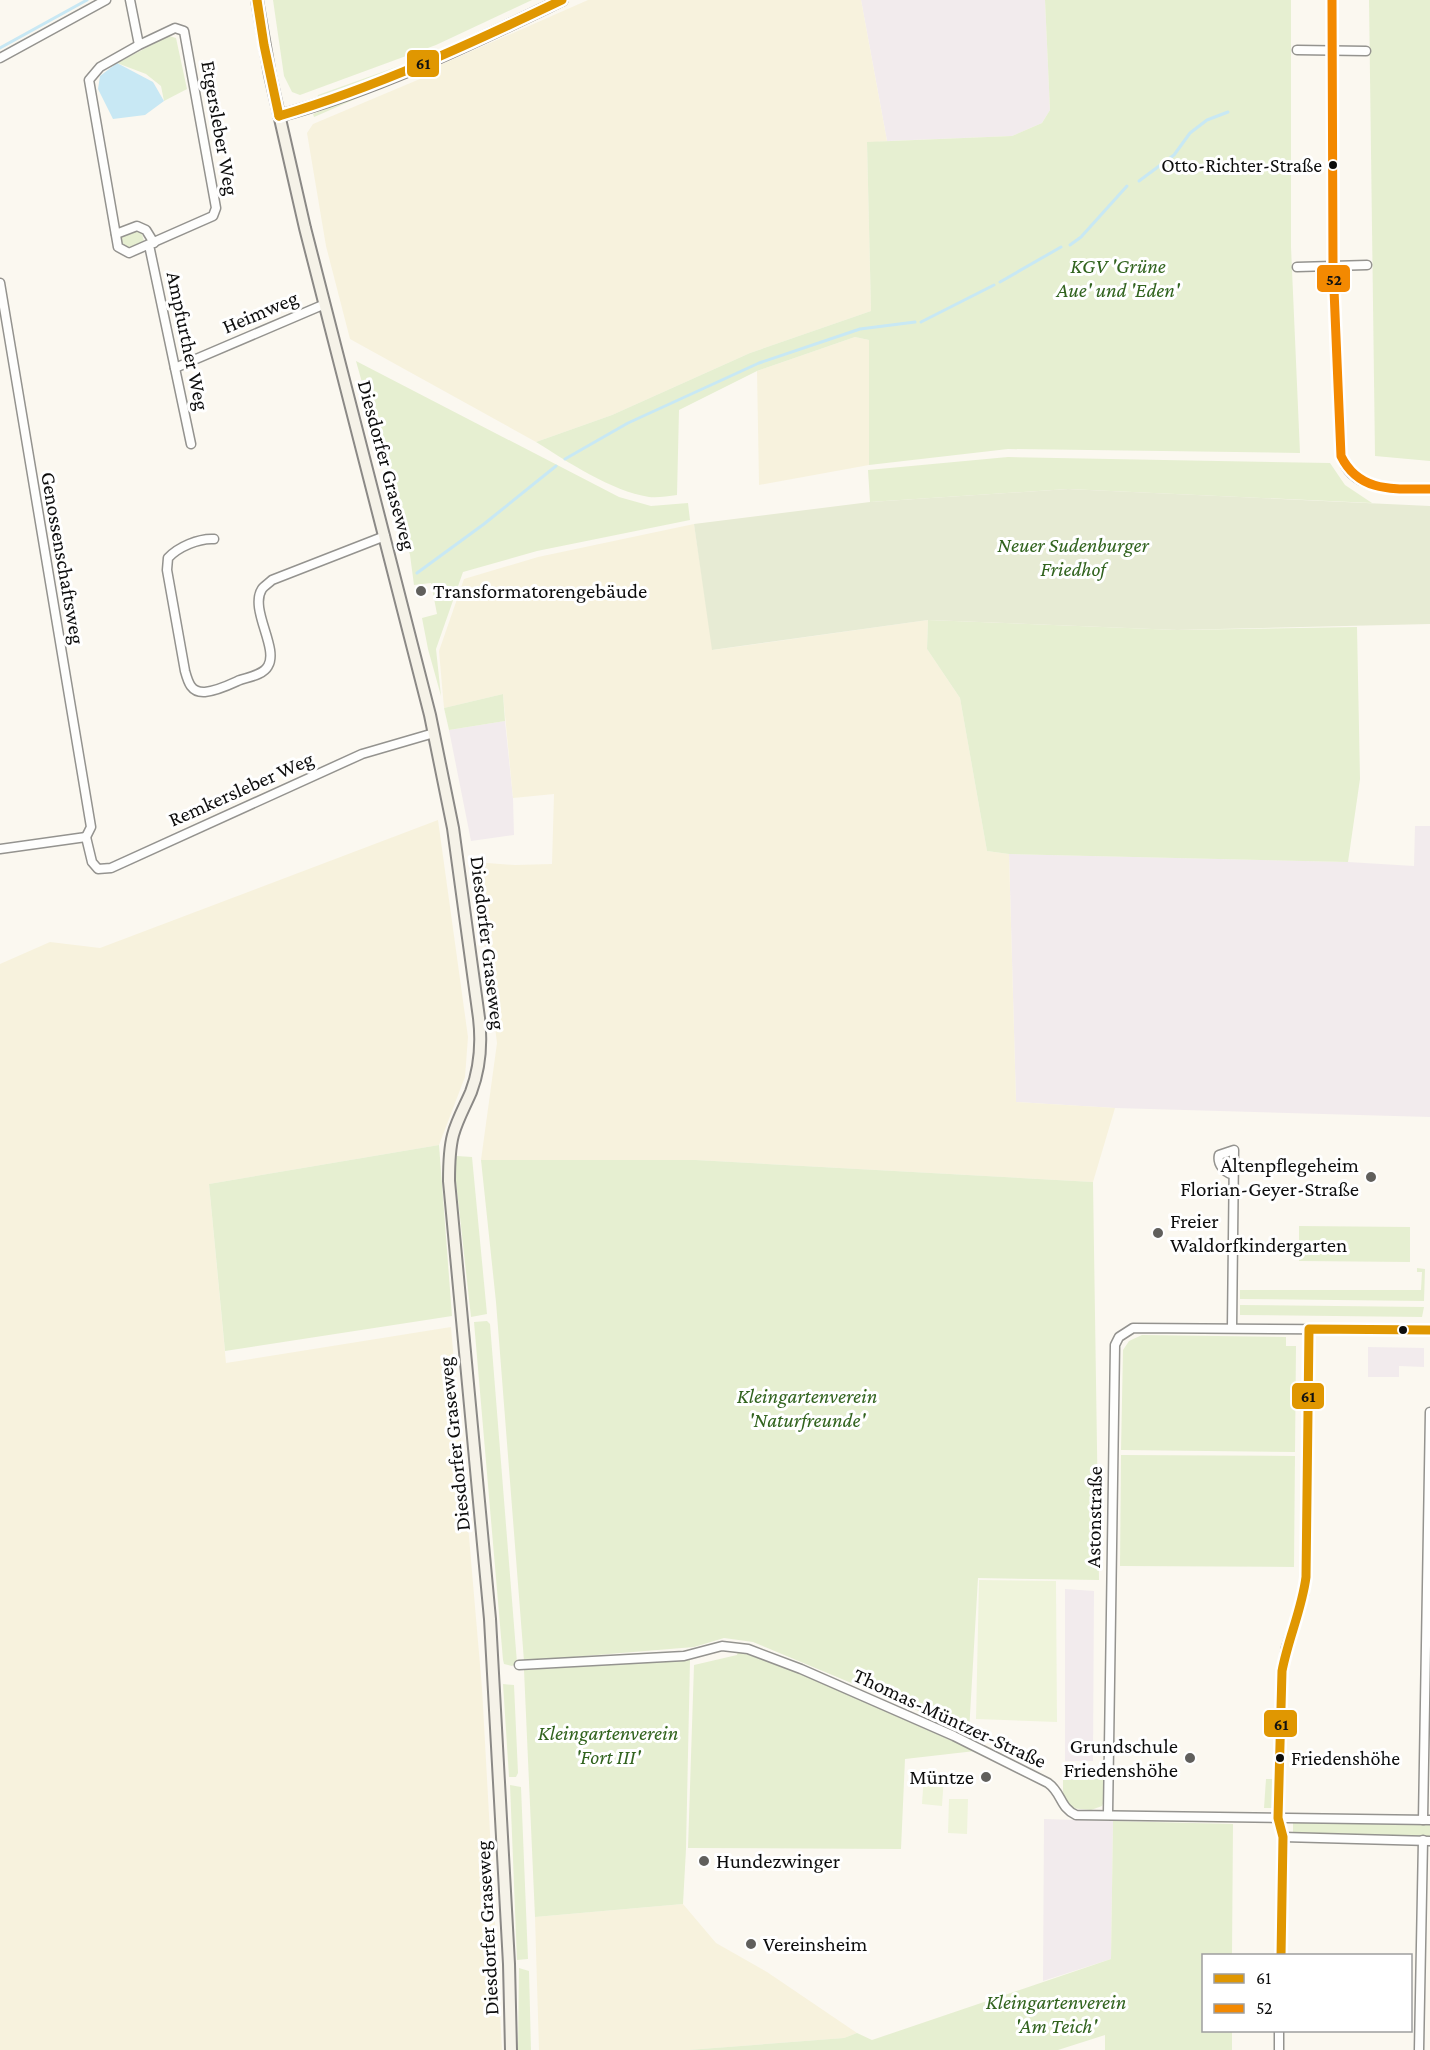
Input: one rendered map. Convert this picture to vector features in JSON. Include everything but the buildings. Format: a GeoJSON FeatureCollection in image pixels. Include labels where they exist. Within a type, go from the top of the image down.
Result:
{"type":"FeatureCollection","features":[{"type":"Feature","properties":{"kind":"main road","name":"Diesdorfer Graseweg"},"geometry":{"type":"LineString","coordinates":[[257,0],[279,116],[434,733],[453,828],[481,1029],[481,1051],[477,1071],[451,1142],[449,1181],[490,1619],[509,1964],[511,2050]]}},
{"type":"Feature","properties":{"kind":"main road"},"geometry":{"type":"LineString","coordinates":[[279,116],[322,104],[439,58],[562,0]]}},
{"type":"Feature","properties":{"kind":"street"},"geometry":{"type":"LineString","coordinates":[[0,58],[106,0]]}},
{"type":"Feature","properties":{"kind":"street"},"geometry":{"type":"LineString","coordinates":[[130,0],[139,45]]}},
{"type":"Feature","properties":{"kind":"street"},"geometry":{"type":"LineString","coordinates":[[1332,0],[1333,266],[1342,459],[1353,476],[1371,486],[1430,489]]}},
{"type":"Feature","properties":{"kind":"street","name":"Etgersleber Weg"},"geometry":{"type":"LineString","coordinates":[[175,28],[184,31],[216,208],[213,216],[129,253],[118,247],[116,234],[89,80],[100,67],[175,28]]}},
{"type":"Feature","properties":{"kind":"street"},"geometry":{"type":"LineString","coordinates":[[1297,50],[1366,51]]}},
{"type":"Feature","properties":{"kind":"street"},"geometry":{"type":"LineString","coordinates":[[116,234],[137,226],[146,230],[152,244]]}},
{"type":"Feature","properties":{"kind":"street","name":"Ampfurther Weg"},"geometry":{"type":"LineString","coordinates":[[152,244],[191,444]]}},
{"type":"Feature","properties":{"kind":"street"},"geometry":{"type":"LineString","coordinates":[[1297,267],[1367,266]]}},
{"type":"Feature","properties":{"kind":"street","name":"Genossenschaftsweg"},"geometry":{"type":"LineString","coordinates":[[0,283],[91,827],[86,837]]}},
{"type":"Feature","properties":{"kind":"street","name":"Heimweg"},"geometry":{"type":"LineString","coordinates":[[176,368],[325,304]]}},
{"type":"Feature","properties":{"kind":"street"},"geometry":{"type":"LineString","coordinates":[[214,539],[207,538],[175,550],[168,558],[168,570],[188,684],[201,692],[213,691],[263,672],[269,665],[270,654],[259,605],[261,591],[272,579],[385,536]]}},
{"type":"Feature","properties":{"kind":"street","name":"Remkersleber Weg"},"geometry":{"type":"LineString","coordinates":[[86,837],[92,862],[98,869],[111,868],[362,754],[434,733]]}},
{"type":"Feature","properties":{"kind":"street"},"geometry":{"type":"LineString","coordinates":[[0,849],[86,837]]}},
{"type":"Feature","properties":{"kind":"street"},"geometry":{"type":"LineString","coordinates":[[1232,1328],[1233,1175]]}},
{"type":"Feature","properties":{"kind":"street","name":"Astonstraße"},"geometry":{"type":"LineString","coordinates":[[1108,1814],[1115,1345],[1119,1336],[1133,1328],[1430,1330]]}},
{"type":"Feature","properties":{"kind":"street"},"geometry":{"type":"LineString","coordinates":[[1281,1954],[1283,1837],[1278,1818],[1283,1659],[1304,1594],[1306,1576],[1309,1329]]}},
{"type":"Feature","properties":{"kind":"street"},"geometry":{"type":"LineString","coordinates":[[1427,1820],[1430,1412]]}},
{"type":"Feature","properties":{"kind":"street","name":"Thomas-Müntzer-Straße"},"geometry":{"type":"LineString","coordinates":[[519,1665],[684,1656],[722,1646],[748,1649],[801,1669],[1020,1767],[1056,1789],[1064,1806],[1071,1813],[1080,1815],[1427,1820]]}},
{"type":"Feature","properties":{"kind":"street"},"geometry":{"type":"LineString","coordinates":[[1283,1837],[1427,1840],[1419,2050]]}},
{"type":"Feature","properties":{"kind":"street"},"geometry":{"type":"LineString","coordinates":[[1279,2032],[1279,2050]]}},
{"type":"Feature","properties":{"kind":"shaded area"},"geometry":{"type":"Polygon","coordinates":[[[588,0],[861,0],[887,141],[867,143],[871,311],[750,353],[612,415],[536,442],[350,339],[326,246],[307,133],[313,124],[427,76],[431,69],[588,0]]]}},
{"type":"Feature","properties":{"kind":"shaded area"},"geometry":{"type":"Polygon","coordinates":[[[861,0],[1045,0],[1050,110],[1042,123],[1012,136],[887,141],[861,0]]]}},
{"type":"Feature","properties":{"kind":"shaded area"},"geometry":{"type":"Polygon","coordinates":[[[855,337],[869,340],[869,465],[759,485],[757,371],[855,337]]]}},
{"type":"Feature","properties":{"kind":"shaded area"},"geometry":{"type":"Polygon","coordinates":[[[694,524],[713,650],[928,620],[927,649],[960,698],[987,851],[1009,854],[1016,1102],[1115,1108],[1093,1182],[696,1160],[481,1160],[497,1043],[474,862],[515,865],[552,864],[554,794],[513,798],[503,694],[444,708],[439,651],[464,579],[538,557],[694,524]]]}},
{"type":"Feature","properties":{"kind":"shaded area"},"geometry":{"type":"Polygon","coordinates":[[[505,721],[513,798],[514,835],[471,841],[449,730],[505,721]]]}},
{"type":"Feature","properties":{"kind":"shaded area"},"geometry":{"type":"Polygon","coordinates":[[[438,820],[468,1037],[465,1077],[439,1145],[209,1184],[226,1363],[451,1327],[482,1688],[502,2050],[0,2050],[0,964],[50,942],[100,948],[438,820]]]}},
{"type":"Feature","properties":{"kind":"shaded area"},"geometry":{"type":"Polygon","coordinates":[[[1415,826],[1430,826],[1430,1117],[1115,1108],[1016,1102],[1009,854],[1348,862],[1414,866],[1415,826]]]}},
{"type":"Feature","properties":{"kind":"shaded area"},"geometry":{"type":"Polygon","coordinates":[[[1368,1347],[1424,1348],[1424,1367],[1399,1366],[1399,1377],[1368,1377],[1368,1347]]]}},
{"type":"Feature","properties":{"kind":"shaded area"},"geometry":{"type":"Polygon","coordinates":[[[1065,1589],[1094,1591],[1093,1761],[1065,1761],[1065,1589]]]}},
{"type":"Feature","properties":{"kind":"shaded area"},"geometry":{"type":"Polygon","coordinates":[[[1044,1819],[1113,1821],[1111,1959],[1043,1981],[1044,1819]]]}},
{"type":"Feature","properties":{"kind":"shaded area"},"geometry":{"type":"Polygon","coordinates":[[[683,1904],[716,1943],[767,1972],[857,2033],[844,2038],[688,2050],[539,2050],[535,1917],[683,1904]]]}},
{"type":"Feature","properties":{"kind":"green space"},"geometry":{"type":"Polygon","coordinates":[[[273,0],[532,0],[436,45],[300,95],[292,92],[284,76],[273,0]]]}},
{"type":"Feature","properties":{"kind":"green space","name":"KGV 'Grüne Aue' und 'Eden'"},"geometry":{"type":"Polygon","coordinates":[[[1045,0],[1291,0],[1291,247],[1300,453],[1008,449],[869,465],[869,340],[855,337],[757,371],[679,410],[677,495],[649,497],[620,489],[590,475],[536,442],[612,415],[750,353],[871,311],[867,142],[1012,136],[1042,123],[1050,110],[1045,0]]]}},
{"type":"Feature","properties":{"kind":"green space"},"geometry":{"type":"Polygon","coordinates":[[[1369,0],[1430,0],[1430,461],[1375,456],[1369,0]]]}},
{"type":"Feature","properties":{"kind":"green space"},"geometry":{"type":"Polygon","coordinates":[[[169,36],[176,38],[187,89],[164,101],[161,86],[146,74],[117,63],[169,36]]]}},
{"type":"Feature","properties":{"kind":"green space"},"geometry":{"type":"Polygon","coordinates":[[[410,63],[317,98],[318,95],[410,63]]]}},
{"type":"Feature","properties":{"kind":"green space"},"geometry":{"type":"Polygon","coordinates":[[[413,74],[314,117],[313,114],[413,74]]]}},
{"type":"Feature","properties":{"kind":"green space"},"geometry":{"type":"Polygon","coordinates":[[[141,231],[144,241],[128,248],[124,247],[120,240],[123,236],[141,231]]]}},
{"type":"Feature","properties":{"kind":"green space"},"geometry":{"type":"Polygon","coordinates":[[[356,361],[619,497],[651,506],[688,503],[690,520],[537,551],[463,572],[436,649],[441,696],[422,618],[437,614],[431,583],[414,585],[410,555],[356,361]]]}},
{"type":"Feature","properties":{"kind":"green space"},"geometry":{"type":"Polygon","coordinates":[[[1008,457],[1330,463],[1345,485],[1372,503],[1068,489],[870,502],[868,470],[1008,457]]]}},
{"type":"Feature","properties":{"kind":"green space","name":"Neuer Sudenburger Friedhof"},"geometry":{"type":"Polygon","coordinates":[[[1068,489],[1430,506],[1430,624],[1177,630],[928,620],[712,650],[694,524],[870,502],[1068,489]]]}},
{"type":"Feature","properties":{"kind":"green space"},"geometry":{"type":"Polygon","coordinates":[[[928,620],[1177,630],[1357,627],[1360,779],[1348,862],[1009,854],[987,851],[960,698],[927,649],[928,620]]]}},
{"type":"Feature","properties":{"kind":"green space"},"geometry":{"type":"Polygon","coordinates":[[[503,694],[505,721],[449,730],[444,708],[503,694]]]}},
{"type":"Feature","properties":{"kind":"green space"},"geometry":{"type":"Polygon","coordinates":[[[439,1145],[452,1316],[225,1351],[209,1184],[439,1145]]]}},
{"type":"Feature","properties":{"kind":"green space"},"geometry":{"type":"Polygon","coordinates":[[[457,1156],[472,1157],[487,1314],[471,1317],[454,1163],[457,1156]]]}},
{"type":"Feature","properties":{"kind":"green space","name":"Kleingartenverein 'Naturfreunde'"},"geometry":{"type":"Polygon","coordinates":[[[481,1160],[696,1160],[1093,1182],[1099,1580],[978,1578],[969,1732],[753,1642],[724,1638],[694,1647],[524,1661],[496,1302],[481,1160]]]}},
{"type":"Feature","properties":{"kind":"green space"},"geometry":{"type":"Polygon","coordinates":[[[1299,1226],[1410,1227],[1410,1262],[1299,1261],[1299,1226]]]}},
{"type":"Feature","properties":{"kind":"green space"},"geometry":{"type":"Polygon","coordinates":[[[1417,1268],[1425,1269],[1424,1301],[1240,1299],[1240,1290],[1421,1290],[1422,1272],[1417,1272],[1417,1268]]]}},
{"type":"Feature","properties":{"kind":"green space"},"geometry":{"type":"Polygon","coordinates":[[[1240,1305],[1424,1307],[1422,1317],[1240,1315],[1240,1305]]]}},
{"type":"Feature","properties":{"kind":"green space"},"geometry":{"type":"Polygon","coordinates":[[[487,1321],[490,1324],[517,1663],[512,1666],[504,1664],[503,1660],[474,1322],[487,1321]]]}},
{"type":"Feature","properties":{"kind":"green space"},"geometry":{"type":"Polygon","coordinates":[[[1142,1335],[1286,1337],[1286,1346],[1296,1346],[1295,1452],[1121,1450],[1123,1350],[1129,1341],[1142,1335]]]}},
{"type":"Feature","properties":{"kind":"green space"},"geometry":{"type":"Polygon","coordinates":[[[1121,1455],[1295,1456],[1294,1567],[1120,1566],[1121,1455]]]}},
{"type":"Feature","properties":{"kind":"green space"},"geometry":{"type":"Polygon","coordinates":[[[979,1580],[1056,1581],[1057,1722],[976,1719],[979,1580]]]}},
{"type":"Feature","properties":{"kind":"green space"},"geometry":{"type":"Polygon","coordinates":[[[738,1651],[796,1672],[975,1751],[905,1759],[901,1849],[688,1848],[694,1665],[737,1655],[738,1651]]]}},
{"type":"Feature","properties":{"kind":"green space","name":"Kleingartenverein 'Fort III'"},"geometry":{"type":"Polygon","coordinates":[[[690,1660],[683,1904],[535,1917],[524,1670],[690,1660]]]}},
{"type":"Feature","properties":{"kind":"green space"},"geometry":{"type":"Polygon","coordinates":[[[503,1684],[514,1685],[518,1773],[516,1777],[509,1777],[503,1684]]]}},
{"type":"Feature","properties":{"kind":"green space"},"geometry":{"type":"Polygon","coordinates":[[[1063,1771],[1105,1772],[1105,1798],[1102,1806],[1091,1810],[1070,1808],[1063,1797],[1063,1771]]]}},
{"type":"Feature","properties":{"kind":"green space"},"geometry":{"type":"Polygon","coordinates":[[[924,1774],[944,1776],[942,1806],[922,1804],[924,1774]]]}},
{"type":"Feature","properties":{"kind":"green space"},"geometry":{"type":"Polygon","coordinates":[[[1266,1779],[1275,1779],[1272,1808],[1264,1808],[1266,1779]]]}},
{"type":"Feature","properties":{"kind":"green space"},"geometry":{"type":"Polygon","coordinates":[[[510,1785],[521,1787],[528,1959],[517,1960],[510,1785]]]}},
{"type":"Feature","properties":{"kind":"green space"},"geometry":{"type":"Polygon","coordinates":[[[949,1799],[968,1799],[967,1834],[948,1833],[949,1799]]]}},
{"type":"Feature","properties":{"kind":"green space","name":"Kleingartenverein 'Am Teich'"},"geometry":{"type":"Polygon","coordinates":[[[1113,1821],[1233,1824],[1232,1954],[1202,1954],[1202,2032],[1232,2032],[1232,2050],[1105,2050],[1105,2035],[1058,2050],[688,2050],[844,2038],[857,2033],[872,2040],[1111,1959],[1113,1821]]]}},
{"type":"Feature","properties":{"kind":"green space"},"geometry":{"type":"Polygon","coordinates":[[[1293,1821],[1430,1824],[1430,1837],[1293,1834],[1293,1821]]]}},
{"type":"Feature","properties":{"kind":"green space"},"geometry":{"type":"Polygon","coordinates":[[[519,1968],[529,1971],[531,2050],[518,2050],[519,1968]]]}},
{"type":"Feature","properties":{"kind":"water"},"geometry":{"type":"Polygon","coordinates":[[[117,63],[153,82],[164,101],[145,115],[113,119],[98,89],[100,76],[117,63]]]}},
{"type":"Feature","properties":{"kind":"waterway"},"geometry":{"type":"LineString","coordinates":[[0,48],[87,0]]}},
{"type":"Feature","properties":{"kind":"waterway"},"geometry":{"type":"LineString","coordinates":[[1139,181],[1174,155],[1190,133],[1207,120],[1228,112]]}},
{"type":"Feature","properties":{"kind":"waterway"},"geometry":{"type":"LineString","coordinates":[[1070,245],[1081,237],[1127,186]]}},
{"type":"Feature","properties":{"kind":"waterway"},"geometry":{"type":"LineString","coordinates":[[1000,282],[1061,247]]}},
{"type":"Feature","properties":{"kind":"waterway"},"geometry":{"type":"LineString","coordinates":[[921,322],[994,285]]}},
{"type":"Feature","properties":{"kind":"waterway"},"geometry":{"type":"LineString","coordinates":[[565,459],[628,423],[759,363],[860,329],[915,322]]}},
{"type":"Feature","properties":{"kind":"waterway"},"geometry":{"type":"LineString","coordinates":[[417,573],[484,524],[556,466]]}},
{"type":"Feature","properties":{"kind":"transit line","name":"61"},"geometry":{"type":"LineString","coordinates":[[257,0],[279,116]]}},
{"type":"Feature","properties":{"kind":"transit line","name":"61"},"geometry":{"type":"LineString","coordinates":[[279,116],[387,78],[562,0]]}},
{"type":"Feature","properties":{"kind":"transit line","name":"52"},"geometry":{"type":"LineString","coordinates":[[1332,0],[1333,266],[1341,456],[1357,477],[1368,483],[1391,488],[1430,489]]}},
{"type":"Feature","properties":{"kind":"transit line","name":"61"},"geometry":{"type":"LineString","coordinates":[[1281,1954],[1283,1837],[1278,1818],[1282,1671],[1306,1577],[1309,1329],[1430,1330]]}},
{"type":"Feature","properties":{"kind":"place","name":"Otto-Richter-Straße"},"geometry":{"type":"Point","coordinates":[1333,165]}},
{"type":"Feature","properties":{"kind":"place","name":"Transformatorengebäude"},"geometry":{"type":"Point","coordinates":[421,591]}},
{"type":"Feature","properties":{"kind":"place","name":"Altenpflegeheim Florian-Geyer-Straße"},"geometry":{"type":"Point","coordinates":[1371,1177]}},
{"type":"Feature","properties":{"kind":"place","name":"Freier Waldorfkindergarten"},"geometry":{"type":"Point","coordinates":[1158,1233]}},
{"type":"Feature","properties":{"kind":"place","name":"Grundschule Friedenshöhe"},"geometry":{"type":"Point","coordinates":[1190,1758]}},
{"type":"Feature","properties":{"kind":"place","name":"Friedenshöhe"},"geometry":{"type":"Point","coordinates":[1280,1758]}},
{"type":"Feature","properties":{"kind":"place","name":"Müntze"},"geometry":{"type":"Point","coordinates":[986,1777]}},
{"type":"Feature","properties":{"kind":"place","name":"Hundezwinger"},"geometry":{"type":"Point","coordinates":[704,1861]}},
{"type":"Feature","properties":{"kind":"place","name":"Vereinsheim"},"geometry":{"type":"Point","coordinates":[751,1944]}}]}
